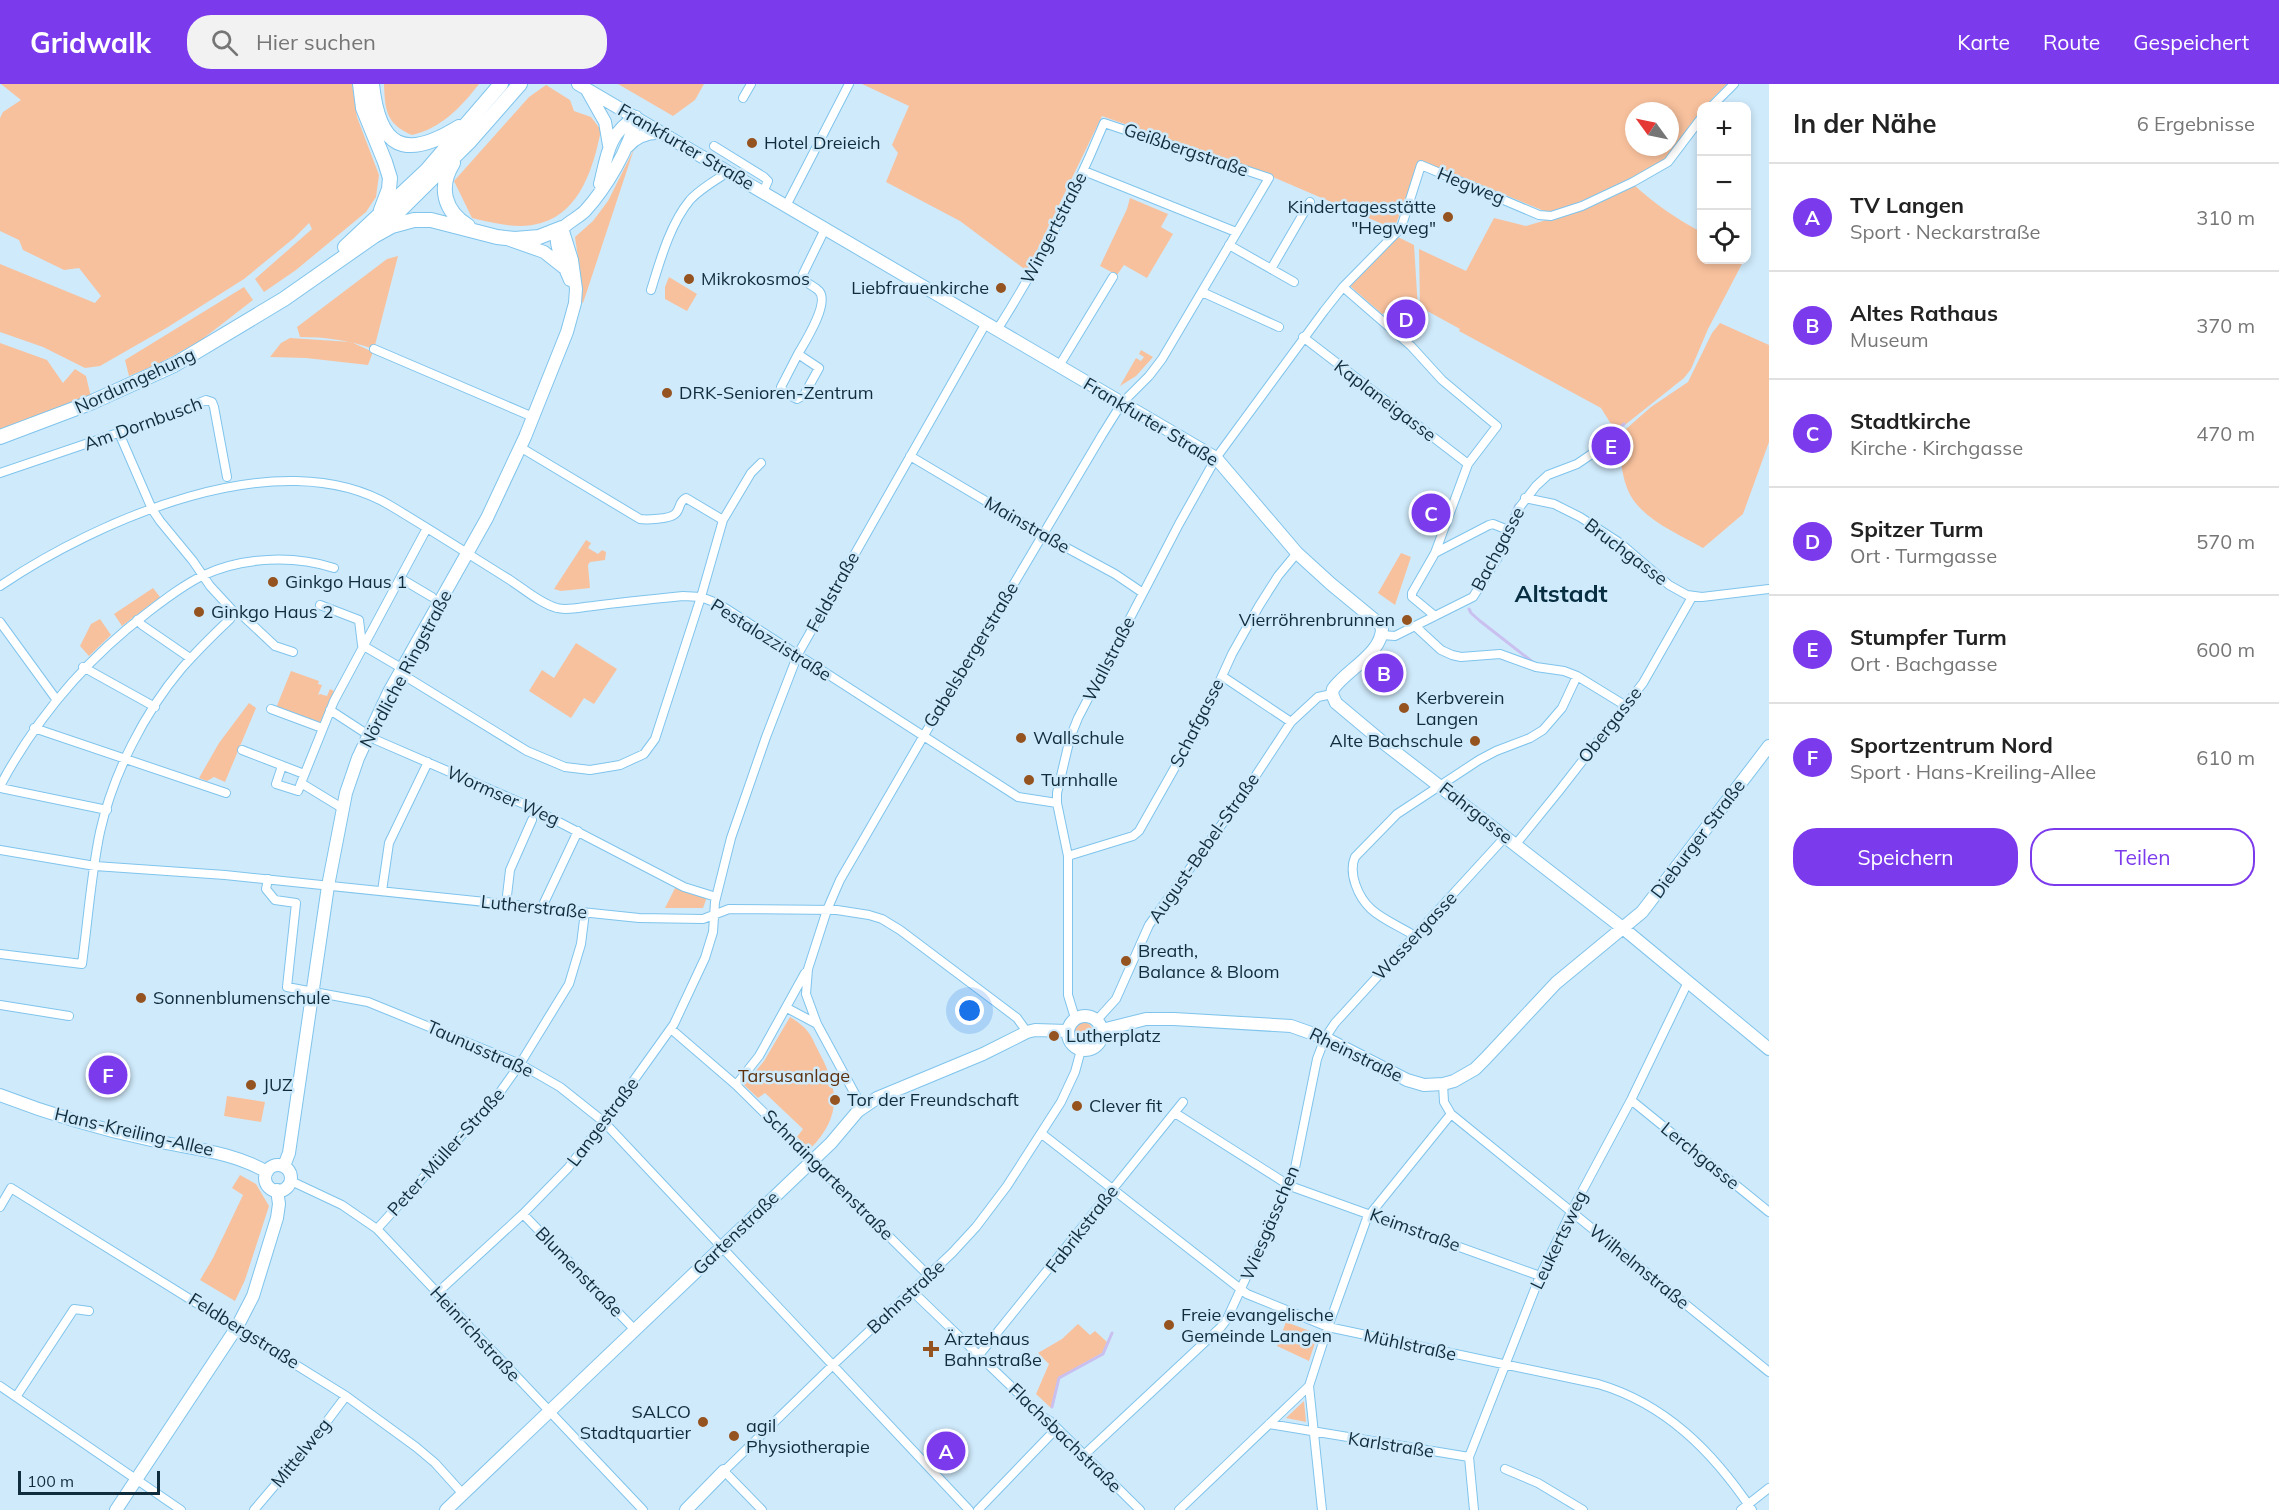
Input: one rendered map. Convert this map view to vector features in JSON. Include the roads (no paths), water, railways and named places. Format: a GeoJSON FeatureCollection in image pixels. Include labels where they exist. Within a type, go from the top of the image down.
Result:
{"type":"FeatureCollection","features":[{"type":"Feature","properties":{"kind":"main road"},"geometry":{"type":"LineString","coordinates":[[360,84],[363,108],[386,162],[390,178],[389,189],[375,220]]}},
{"type":"Feature","properties":{"kind":"main road"},"geometry":{"type":"LineString","coordinates":[[372,84],[380,123],[387,134],[405,145],[418,146],[434,141],[471,120]]}},
{"type":"Feature","properties":{"kind":"main road"},"geometry":{"type":"LineString","coordinates":[[303,286],[427,170],[501,84]]}},
{"type":"Feature","properties":{"kind":"main road"},"geometry":{"type":"LineString","coordinates":[[374,236],[470,141],[520,84]]}},
{"type":"Feature","properties":{"kind":"main road"},"geometry":{"type":"LineString","coordinates":[[470,141],[446,176],[444,190],[451,213],[477,232]]}},
{"type":"Feature","properties":{"kind":"main road"},"geometry":{"type":"LineString","coordinates":[[303,286],[374,236],[402,222],[423,220],[515,239],[539,237],[562,228]]}},
{"type":"Feature","properties":{"kind":"main road","name":"Nordumgehung"},"geometry":{"type":"LineString","coordinates":[[0,437],[58,417],[145,379],[205,348],[303,286]]}},
{"type":"Feature","properties":{"kind":"street"},"geometry":{"type":"LineString","coordinates":[[743,98],[751,84]]}},
{"type":"Feature","properties":{"kind":"street"},"geometry":{"type":"LineString","coordinates":[[786,206],[849,84]]}},
{"type":"Feature","properties":{"kind":"street"},"geometry":{"type":"LineString","coordinates":[[1716,102],[1734,84]]}},
{"type":"Feature","properties":{"kind":"street"},"geometry":{"type":"LineString","coordinates":[[582,86],[605,122],[609,150]]}},
{"type":"Feature","properties":{"kind":"street","name":"Frankfurter Straße"},"geometry":{"type":"LineString","coordinates":[[582,86],[1216,458],[1297,553],[1380,623],[1383,628],[1382,636]]}},
{"type":"Feature","properties":{"kind":"street"},"geometry":{"type":"LineString","coordinates":[[575,299],[556,241],[562,228],[578,217],[591,203],[625,149],[636,117]]}},
{"type":"Feature","properties":{"kind":"street"},"geometry":{"type":"LineString","coordinates":[[591,203],[619,128],[636,117]]}},
{"type":"Feature","properties":{"kind":"street","name":"Hegweg"},"geometry":{"type":"LineString","coordinates":[[1216,458],[1343,287],[1401,228],[1421,165],[1539,214],[1551,216],[1591,202],[1668,162],[1697,122]]}},
{"type":"Feature","properties":{"kind":"street","name":"Wingertstraße"},"geometry":{"type":"LineString","coordinates":[[997,330],[1030,277],[1084,171],[1104,123]]}},
{"type":"Feature","properties":{"kind":"street","name":"Geißbergstraße"},"geometry":{"type":"LineString","coordinates":[[1104,123],[1269,178]]}},
{"type":"Feature","properties":{"kind":"street"},"geometry":{"type":"LineString","coordinates":[[625,149],[634,140],[648,134],[663,134]]}},
{"type":"Feature","properties":{"kind":"street","name":"Frankfurter Straße"},"geometry":{"type":"LineString","coordinates":[[714,146],[764,177],[768,181],[763,192]]}},
{"type":"Feature","properties":{"kind":"street"},"geometry":{"type":"LineString","coordinates":[[1084,171],[1236,232]]}},
{"type":"Feature","properties":{"kind":"street"},"geometry":{"type":"LineString","coordinates":[[651,290],[664,248],[686,207],[696,195],[728,172]]}},
{"type":"Feature","properties":{"kind":"street","name":"Gabelsbergerstraße"},"geometry":{"type":"LineString","coordinates":[[808,969],[827,910],[840,880],[923,737],[1122,403],[1157,366],[1269,178]]}},
{"type":"Feature","properties":{"kind":"street"},"geometry":{"type":"LineString","coordinates":[[1271,269],[1310,202]]}},
{"type":"Feature","properties":{"kind":"street","name":"Nördliche Ringstraße"},"geometry":{"type":"LineString","coordinates":[[284,1166],[289,1153],[311,993],[342,808],[368,734],[468,553],[520,447],[567,332],[575,299],[572,260],[562,228]]}},
{"type":"Feature","properties":{"kind":"street"},"geometry":{"type":"LineString","coordinates":[[798,354],[819,368],[804,395],[797,399],[785,393],[781,387],[798,354],[813,325],[822,302],[819,291],[806,281],[803,274],[825,229]]}},
{"type":"Feature","properties":{"kind":"street"},"geometry":{"type":"LineString","coordinates":[[503,237],[544,252],[565,269]]}},
{"type":"Feature","properties":{"kind":"street"},"geometry":{"type":"LineString","coordinates":[[1229,245],[1294,282]]}},
{"type":"Feature","properties":{"kind":"street"},"geometry":{"type":"LineString","coordinates":[[1059,366],[1113,277]]}},
{"type":"Feature","properties":{"kind":"street"},"geometry":{"type":"LineString","coordinates":[[1343,287],[1411,346],[1442,380],[1497,426],[1468,464],[1435,553],[1412,593],[1413,597],[1435,616]]}},
{"type":"Feature","properties":{"kind":"street"},"geometry":{"type":"LineString","coordinates":[[1202,292],[1279,327]]}},
{"type":"Feature","properties":{"kind":"street","name":"Feldstraße"},"geometry":{"type":"LineString","coordinates":[[715,915],[716,897],[735,827],[798,654],[986,323]]}},
{"type":"Feature","properties":{"kind":"street","name":"Kaplaneigasse"},"geometry":{"type":"LineString","coordinates":[[1303,338],[1468,464]]}},
{"type":"Feature","properties":{"kind":"street"},"geometry":{"type":"LineString","coordinates":[[374,349],[533,417]]}},
{"type":"Feature","properties":{"kind":"street","name":"Am Dornbusch"},"geometry":{"type":"LineString","coordinates":[[0,473],[209,400],[214,407],[227,477]]}},
{"type":"Feature","properties":{"kind":"street"},"geometry":{"type":"LineString","coordinates":[[119,433],[152,509],[203,576],[234,612],[243,616],[275,646],[293,652]]}},
{"type":"Feature","properties":{"kind":"street","name":"Bachgasse"},"geometry":{"type":"LineString","coordinates":[[1382,636],[1395,636],[1465,602],[1476,593],[1497,559],[1505,529],[1525,498],[1548,475],[1577,464],[1605,445]]}},
{"type":"Feature","properties":{"kind":"street"},"geometry":{"type":"LineString","coordinates":[[520,447],[640,519],[649,520],[671,516],[675,514],[681,501],[686,498],[723,520]]}},
{"type":"Feature","properties":{"kind":"street","name":"Mainstraße"},"geometry":{"type":"LineString","coordinates":[[910,456],[1043,535],[1115,574],[1143,593]]}},
{"type":"Feature","properties":{"kind":"street","name":"Wallstraße"},"geometry":{"type":"LineString","coordinates":[[1075,1018],[1068,995],[1068,855],[1057,793],[1074,728],[1216,458]]}},
{"type":"Feature","properties":{"kind":"street"},"geometry":{"type":"LineString","coordinates":[[359,620],[362,645],[527,751],[565,767],[590,770],[620,765],[644,754],[655,739],[701,597],[723,520],[751,473],[761,463]]}},
{"type":"Feature","properties":{"kind":"street","name":"Pestalozzistraße"},"geometry":{"type":"LineString","coordinates":[[0,586],[48,556],[103,530],[152,509],[227,487],[255,483],[305,481],[341,487],[388,504],[555,608],[683,596],[701,597],[718,604],[1018,797],[1057,803]]}},
{"type":"Feature","properties":{"kind":"street","name":"Bruchgasse"},"geometry":{"type":"LineString","coordinates":[[1525,498],[1554,504],[1580,517],[1620,543],[1676,590],[1692,597]]}},
{"type":"Feature","properties":{"kind":"street"},"geometry":{"type":"LineString","coordinates":[[1435,553],[1489,525],[1505,529]]}},
{"type":"Feature","properties":{"kind":"street"},"geometry":{"type":"LineString","coordinates":[[282,766],[276,784],[298,791],[322,728],[362,645],[428,528]]}},
{"type":"Feature","properties":{"kind":"street","name":"Schafgasse"},"geometry":{"type":"LineString","coordinates":[[1068,855],[1133,836],[1139,831],[1204,716],[1221,676],[1267,591],[1297,553]]}},
{"type":"Feature","properties":{"kind":"street"},"geometry":{"type":"LineString","coordinates":[[106,810],[0,787],[34,728],[83,667],[170,596],[203,576],[228,566],[273,560],[311,562],[334,568]]}},
{"type":"Feature","properties":{"kind":"street"},"geometry":{"type":"LineString","coordinates":[[400,578],[432,597]]}},
{"type":"Feature","properties":{"kind":"street"},"geometry":{"type":"LineString","coordinates":[[1692,597],[1769,589]]}},
{"type":"Feature","properties":{"kind":"street","name":"Obergasse"},"geometry":{"type":"LineString","coordinates":[[1511,840],[1626,706],[1652,668],[1692,597]]}},
{"type":"Feature","properties":{"kind":"street"},"geometry":{"type":"LineString","coordinates":[[320,604],[359,620],[375,623]]}},
{"type":"Feature","properties":{"kind":"street"},"geometry":{"type":"LineString","coordinates":[[0,954],[82,964],[100,834],[106,810],[126,758],[155,707],[190,658],[230,619],[234,612]]}},
{"type":"Feature","properties":{"kind":"street"},"geometry":{"type":"LineString","coordinates":[[138,620],[190,658]]}},
{"type":"Feature","properties":{"kind":"street"},"geometry":{"type":"LineString","coordinates":[[0,622],[56,699]]}},
{"type":"Feature","properties":{"kind":"street"},"geometry":{"type":"LineString","coordinates":[[1415,626],[1441,650],[1452,655],[1461,657],[1500,654],[1536,667],[1564,671],[1577,676],[1626,706]]}},
{"type":"Feature","properties":{"kind":"street"},"geometry":{"type":"LineString","coordinates":[[1332,694],[1336,684],[1368,655],[1382,636]]}},
{"type":"Feature","properties":{"kind":"street"},"geometry":{"type":"LineString","coordinates":[[83,667],[155,707]]}},
{"type":"Feature","properties":{"kind":"street"},"geometry":{"type":"LineString","coordinates":[[1221,676],[1291,722]]}},
{"type":"Feature","properties":{"kind":"street"},"geometry":{"type":"LineString","coordinates":[[1415,936],[1370,909],[1354,880],[1352,866],[1355,857],[1392,817],[1486,756],[1530,738],[1543,730],[1562,708],[1577,676]]}},
{"type":"Feature","properties":{"kind":"street","name":"August-Bebel-Straße"},"geometry":{"type":"LineString","coordinates":[[1099,1025],[1116,999],[1149,925],[1243,795],[1291,722],[1318,697],[1332,694]]}},
{"type":"Feature","properties":{"kind":"street","name":"Fahrgasse"},"geometry":{"type":"LineString","coordinates":[[1332,694],[1336,703],[1349,716],[1624,928],[1769,1049]]}},
{"type":"Feature","properties":{"kind":"street"},"geometry":{"type":"LineString","coordinates":[[271,709],[322,728]]}},
{"type":"Feature","properties":{"kind":"street","name":"Wormser Weg"},"geometry":{"type":"LineString","coordinates":[[330,710],[375,740],[526,805],[684,887],[716,897]]}},
{"type":"Feature","properties":{"kind":"street"},"geometry":{"type":"LineString","coordinates":[[34,728],[226,793]]}},
{"type":"Feature","properties":{"kind":"street","name":"Dieburger Straße"},"geometry":{"type":"LineString","coordinates":[[1624,928],[1650,902],[1769,746]]}},
{"type":"Feature","properties":{"kind":"street"},"geometry":{"type":"LineString","coordinates":[[242,750],[304,774]]}},
{"type":"Feature","properties":{"kind":"street","name":"Wormser Weg"},"geometry":{"type":"LineString","coordinates":[[382,891],[386,855],[396,827],[428,762]]}},
{"type":"Feature","properties":{"kind":"street"},"geometry":{"type":"LineString","coordinates":[[301,783],[342,808]]}},
{"type":"Feature","properties":{"kind":"street"},"geometry":{"type":"LineString","coordinates":[[506,904],[510,870],[532,820]]}},
{"type":"Feature","properties":{"kind":"street","name":"Wormser Weg"},"geometry":{"type":"LineString","coordinates":[[542,907],[578,831]]}},
{"type":"Feature","properties":{"kind":"street","name":"Wassergasse"},"geometry":{"type":"LineString","coordinates":[[1325,1038],[1335,1023],[1415,936],[1511,840]]}},
{"type":"Feature","properties":{"kind":"street","name":"Lutherstraße"},"geometry":{"type":"LineString","coordinates":[[0,850],[95,866],[268,879],[662,919],[703,919],[729,909],[856,912],[889,923],[1017,1018],[1027,1032]]}},
{"type":"Feature","properties":{"kind":"street","name":"Taunusstraße"},"geometry":{"type":"LineString","coordinates":[[268,879],[266,889],[275,900],[296,903],[287,987],[368,1002],[520,1064],[572,1096],[604,1122],[969,1510]]}},
{"type":"Feature","properties":{"kind":"street","name":"Peter-Müller-Straße"},"geometry":{"type":"LineString","coordinates":[[377,1229],[498,1095],[520,1064],[569,984],[581,944],[585,912]]}},
{"type":"Feature","properties":{"kind":"street","name":"Langestraße"},"geometry":{"type":"LineString","coordinates":[[437,1293],[523,1214],[568,1168],[604,1122],[671,1029],[685,1004],[705,958],[713,932],[715,915]]}},
{"type":"Feature","properties":{"kind":"street","name":"Rheinstraße"},"geometry":{"type":"LineString","coordinates":[[1099,1025],[1174,1018],[1291,1026],[1325,1038],[1413,1083],[1443,1084],[1454,1081],[1475,1069],[1556,983],[1624,928]]}},
{"type":"Feature","properties":{"kind":"street"},"geometry":{"type":"LineString","coordinates":[[736,1084],[759,1056],[808,969]]}},
{"type":"Feature","properties":{"kind":"street"},"geometry":{"type":"LineString","coordinates":[[808,969],[806,994],[817,1024],[862,1107]]}},
{"type":"Feature","properties":{"kind":"street","name":"Leukertsweg"},"geometry":{"type":"LineString","coordinates":[[1474,1510],[1469,1457],[1540,1276],[1571,1212],[1631,1100],[1688,982]]}},
{"type":"Feature","properties":{"kind":"street"},"geometry":{"type":"LineString","coordinates":[[0,1005],[69,1016]]}},
{"type":"Feature","properties":{"kind":"street"},"geometry":{"type":"LineString","coordinates":[[787,1008],[817,1024]]}},
{"type":"Feature","properties":{"kind":"street"},"geometry":{"type":"LineString","coordinates":[[1086,1015],[1099,1025],[1100,1041],[1097,1045],[1081,1050],[1072,1045],[1067,1031],[1075,1018],[1086,1015]]}},
{"type":"Feature","properties":{"kind":"street","name":"Schnaingartenstraße"},"geometry":{"type":"LineString","coordinates":[[671,1029],[736,1084],[929,1276]]}},
{"type":"Feature","properties":{"kind":"street","name":"Gartenstraße"},"geometry":{"type":"LineString","coordinates":[[446,1510],[831,1143],[862,1107],[877,1098],[983,1054],[1027,1032],[1067,1031]]}},
{"type":"Feature","properties":{"kind":"street","name":"Wiesgässchen"},"geometry":{"type":"LineString","coordinates":[[1084,1455],[1221,1328],[1290,1186],[1317,1059],[1325,1038]]}},
{"type":"Feature","properties":{"kind":"street","name":"Bahnstraße"},"geometry":{"type":"LineString","coordinates":[[686,1510],[832,1366],[929,1276],[988,1213],[1042,1134],[1070,1084],[1081,1050]]}},
{"type":"Feature","properties":{"kind":"street"},"geometry":{"type":"LineString","coordinates":[[1322,1510],[1309,1386],[1328,1327],[1370,1214],[1451,1114],[1444,1102],[1443,1084]]}},
{"type":"Feature","properties":{"kind":"street","name":"Hans-Kreiling-Allee"},"geometry":{"type":"LineString","coordinates":[[0,1095],[84,1124],[228,1155],[254,1164],[267,1172]]}},
{"type":"Feature","properties":{"kind":"street","name":"Lerchgasse"},"geometry":{"type":"LineString","coordinates":[[1631,1100],[1769,1212]]}},
{"type":"Feature","properties":{"kind":"street","name":"Fabrikstraße"},"geometry":{"type":"LineString","coordinates":[[979,1355],[1183,1102]]}},
{"type":"Feature","properties":{"kind":"street","name":"Keimstraße"},"geometry":{"type":"LineString","coordinates":[[1174,1113],[1290,1186],[1540,1276]]}},
{"type":"Feature","properties":{"kind":"street","name":"Wilhelmstraße"},"geometry":{"type":"LineString","coordinates":[[1451,1114],[1769,1372]]}},
{"type":"Feature","properties":{"kind":"street","name":"Mühlstraße"},"geometry":{"type":"LineString","coordinates":[[1042,1134],[1247,1294],[1328,1327],[1504,1366],[1598,1384],[1626,1394],[1679,1426],[1702,1446],[1747,1508]]}},
{"type":"Feature","properties":{"kind":"street"},"geometry":{"type":"LineString","coordinates":[[274,1165],[284,1166],[289,1171],[291,1181],[287,1187],[277,1190],[268,1185],[267,1172],[274,1165]]}},
{"type":"Feature","properties":{"kind":"street","name":"Heinrichstraße"},"geometry":{"type":"LineString","coordinates":[[291,1181],[342,1205],[377,1229],[643,1510]]}},
{"type":"Feature","properties":{"kind":"street","name":"Feldbergstraße"},"geometry":{"type":"LineString","coordinates":[[0,1207],[10,1188],[237,1327],[346,1396],[416,1447],[435,1463],[463,1494]]}},
{"type":"Feature","properties":{"kind":"street"},"geometry":{"type":"LineString","coordinates":[[116,1510],[237,1327],[253,1296],[272,1237],[279,1204],[277,1190]]}},
{"type":"Feature","properties":{"kind":"street","name":"Blumenstraße"},"geometry":{"type":"LineString","coordinates":[[523,1214],[635,1330]]}},
{"type":"Feature","properties":{"kind":"street","name":"Flachsbachstraße"},"geometry":{"type":"LineString","coordinates":[[912,1291],[1140,1510]]}},
{"type":"Feature","properties":{"kind":"street"},"geometry":{"type":"LineString","coordinates":[[16,1397],[74,1310],[89,1311]]}},
{"type":"Feature","properties":{"kind":"street"},"geometry":{"type":"LineString","coordinates":[[0,1386],[181,1510]]}},
{"type":"Feature","properties":{"kind":"street"},"geometry":{"type":"LineString","coordinates":[[1179,1510],[1309,1386]]}},
{"type":"Feature","properties":{"kind":"street","name":"Mittelweg"},"geometry":{"type":"LineString","coordinates":[[254,1510],[310,1444],[346,1396]]}},
{"type":"Feature","properties":{"kind":"street","name":"Karlstraße"},"geometry":{"type":"LineString","coordinates":[[1269,1424],[1469,1457]]}},
{"type":"Feature","properties":{"kind":"street"},"geometry":{"type":"LineString","coordinates":[[978,1510],[1057,1428]]}},
{"type":"Feature","properties":{"kind":"street"},"geometry":{"type":"LineString","coordinates":[[1505,1469],[1550,1490],[1583,1510]]}},
{"type":"Feature","properties":{"kind":"street"},"geometry":{"type":"LineString","coordinates":[[724,1471],[762,1510]]}},
{"type":"Feature","properties":{"kind":"street"},"geometry":{"type":"LineString","coordinates":[[1747,1508],[1769,1488]]}},
{"type":"Feature","properties":{"kind":"waterway"},"geometry":{"type":"LineString","coordinates":[[1603,442],[1624,424]]}},
{"type":"Feature","properties":{"kind":"waterway"},"geometry":{"type":"LineString","coordinates":[[1502,539],[1516,505]]}},
{"type":"Feature","properties":{"kind":"waterway"},"geometry":{"type":"LineString","coordinates":[[1469,609],[1480,621],[1534,663]]}},
{"type":"Feature","properties":{"kind":"waterway"},"geometry":{"type":"LineString","coordinates":[[1052,1407],[1059,1378],[1103,1354],[1112,1333]]}},
{"type":"Feature","properties":{"kind":"place","name":"Hotel Dreieich"},"geometry":{"type":"Point","coordinates":[752,143]}},
{"type":"Feature","properties":{"kind":"place","name":"Kindertagesstätte \"Hegweg\""},"geometry":{"type":"Point","coordinates":[1448,217]}},
{"type":"Feature","properties":{"kind":"place","name":"Mikrokosmos"},"geometry":{"type":"Point","coordinates":[689,279]}},
{"type":"Feature","properties":{"kind":"place","name":"Liebfrauenkirche"},"geometry":{"type":"Point","coordinates":[1001,288]}},
{"type":"Feature","properties":{"kind":"place","name":"Spitzer Turm"},"geometry":{"type":"Point","coordinates":[1406,319]}},
{"type":"Feature","properties":{"kind":"place","name":"DRK-Senioren-Zentrum"},"geometry":{"type":"Point","coordinates":[667,393]}},
{"type":"Feature","properties":{"kind":"place","name":"Stumpfer Turm"},"geometry":{"type":"Point","coordinates":[1611,446]}},
{"type":"Feature","properties":{"kind":"place","name":"Stadtkirche"},"geometry":{"type":"Point","coordinates":[1431,513]}},
{"type":"Feature","properties":{"kind":"place","name":"Ginkgo Haus 1"},"geometry":{"type":"Point","coordinates":[273,582]}},
{"type":"Feature","properties":{"kind":"place","name":"Ginkgo Haus 2"},"geometry":{"type":"Point","coordinates":[199,612]}},
{"type":"Feature","properties":{"kind":"place","name":"Vierröhrenbrunnen"},"geometry":{"type":"Point","coordinates":[1407,620]}},
{"type":"Feature","properties":{"kind":"place","name":"Altes Rathaus"},"geometry":{"type":"Point","coordinates":[1384,673]}},
{"type":"Feature","properties":{"kind":"place","name":"Kerbverein Langen"},"geometry":{"type":"Point","coordinates":[1404,708]}},
{"type":"Feature","properties":{"kind":"place","name":"Wallschule"},"geometry":{"type":"Point","coordinates":[1021,738]}},
{"type":"Feature","properties":{"kind":"place","name":"Alte Bachschule"},"geometry":{"type":"Point","coordinates":[1475,741]}},
{"type":"Feature","properties":{"kind":"place","name":"Turnhalle"},"geometry":{"type":"Point","coordinates":[1029,780]}},
{"type":"Feature","properties":{"kind":"place","name":"Breath, Balance & Bloom"},"geometry":{"type":"Point","coordinates":[1126,961]}},
{"type":"Feature","properties":{"kind":"place","name":"Sonnenblumenschule"},"geometry":{"type":"Point","coordinates":[141,998]}},
{"type":"Feature","properties":{"kind":"place","name":"Lutherplatz"},"geometry":{"type":"Point","coordinates":[1054,1036]}},
{"type":"Feature","properties":{"kind":"place","name":"Sportzentrum Nord"},"geometry":{"type":"Point","coordinates":[108,1075]}},
{"type":"Feature","properties":{"kind":"place","name":"JUZ"},"geometry":{"type":"Point","coordinates":[251,1085]}},
{"type":"Feature","properties":{"kind":"place","name":"Tor der Freundschaft"},"geometry":{"type":"Point","coordinates":[835,1100]}},
{"type":"Feature","properties":{"kind":"place","name":"Clever fit"},"geometry":{"type":"Point","coordinates":[1077,1106]}},
{"type":"Feature","properties":{"kind":"place","name":"Freie evangelische Gemeinde Langen"},"geometry":{"type":"Point","coordinates":[1169,1325]}},
{"type":"Feature","properties":{"kind":"place","name":"Ärztehaus Bahnstraße"},"geometry":{"type":"Point","coordinates":[931,1349]}},
{"type":"Feature","properties":{"kind":"place","name":"SALCO Stadtquartier"},"geometry":{"type":"Point","coordinates":[703,1422]}},
{"type":"Feature","properties":{"kind":"place","name":"agil Physiotherapie"},"geometry":{"type":"Point","coordinates":[734,1436]}},
{"type":"Feature","properties":{"kind":"place","name":"TV Langen"},"geometry":{"type":"Point","coordinates":[946,1451]}},
{"type":"Feature","properties":{"kind":"district","name":"Altstadt"},"geometry":{"type":"Point","coordinates":[1561,594]}},
{"type":"Feature","properties":{"kind":"park label","name":"Tarsusanlage"},"geometry":{"type":"Point","coordinates":[794,1076]}}]}
